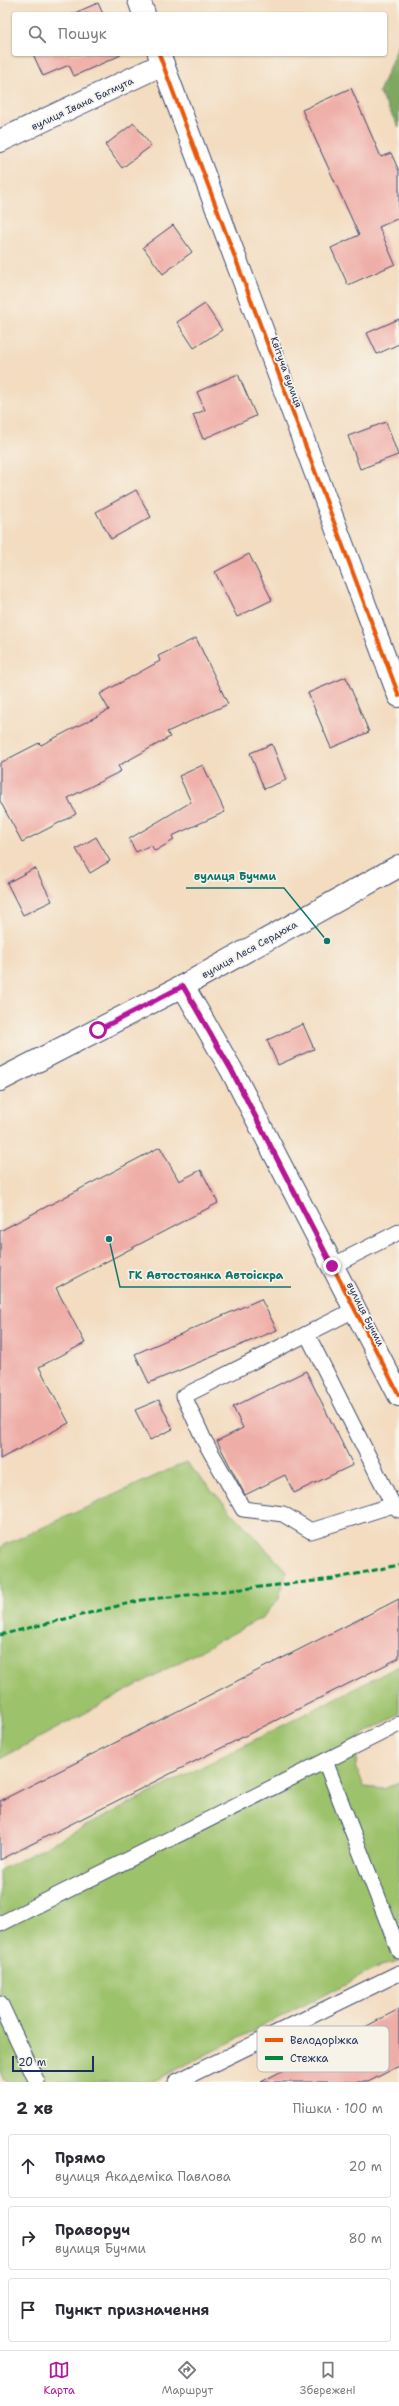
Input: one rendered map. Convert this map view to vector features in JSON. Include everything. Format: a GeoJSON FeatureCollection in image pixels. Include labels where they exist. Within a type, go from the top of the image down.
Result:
{"type":"FeatureCollection","features":[{"type":"Feature","properties":{"kind":"street"},"geometry":{"type":"LineString","coordinates":[[138,0],[143,12]]}},
{"type":"Feature","properties":{"kind":"street","name":"вулиця Івана Багмута"},"geometry":{"type":"LineString","coordinates":[[0,141],[161,59]]}},
{"type":"Feature","properties":{"kind":"street","name":"Квітуча вулиця"},"geometry":{"type":"LineString","coordinates":[[161,59],[399,696]]}},
{"type":"Feature","properties":{"kind":"street","name":"вулиця Леся Сердюка"},"geometry":{"type":"LineString","coordinates":[[0,1080],[183,986],[399,866]]}},
{"type":"Feature","properties":{"kind":"street","name":"вулиця Бучми"},"geometry":{"type":"LineString","coordinates":[[183,986],[228,1065],[399,1395]]}},
{"type":"Feature","properties":{"kind":"lane"},"geometry":{"type":"LineString","coordinates":[[332,1266],[399,1232]]}},
{"type":"Feature","properties":{"kind":"lane"},"geometry":{"type":"LineString","coordinates":[[307,1334],[396,1508],[311,1531],[283,1514],[242,1509],[204,1440],[184,1396],[354,1310]]}},
{"type":"Feature","properties":{"kind":"lane"},"geometry":{"type":"LineString","coordinates":[[0,1924],[399,1724]]}},
{"type":"Feature","properties":{"kind":"lane"},"geometry":{"type":"LineString","coordinates":[[325,1761],[399,1951]]}},
{"type":"Feature","properties":{"kind":"lane"},"geometry":{"type":"LineString","coordinates":[[291,2026],[399,1973]]}},
{"type":"Feature","properties":{"kind":"lane"},"geometry":{"type":"LineString","coordinates":[[0,2004],[37,2082]]}},
{"type":"Feature","properties":{"kind":"lane"},"geometry":{"type":"LineString","coordinates":[[176,2082],[257,2042]]}},
{"type":"Feature","properties":{"kind":"green space"},"geometry":{"type":"Polygon","coordinates":[[[399,43],[399,128],[379,92],[399,43]]]}},
{"type":"Feature","properties":{"kind":"green space"},"geometry":{"type":"Polygon","coordinates":[[[186,1462],[287,1572],[278,1600],[263,1617],[0,1759],[0,1547],[186,1462]]]}},
{"type":"Feature","properties":{"kind":"green space"},"geometry":{"type":"Polygon","coordinates":[[[399,1666],[399,1714],[357,1738],[356,1766],[364,1787],[384,1789],[399,1782],[399,1962],[381,1966],[263,2026],[257,2026],[257,2029],[152,2082],[5,2082],[0,2071],[0,1870],[399,1666]]]}},
{"type":"Feature","properties":{"kind":"building"},"geometry":{"type":"Polygon","coordinates":[[[98,3],[102,12],[77,12],[98,3]]]}},
{"type":"Feature","properties":{"kind":"building"},"geometry":{"type":"Polygon","coordinates":[[[34,56],[119,56],[74,76],[69,65],[43,76],[34,56]]]}},
{"type":"Feature","properties":{"kind":"building"},"geometry":{"type":"Polygon","coordinates":[[[351,88],[381,157],[391,153],[399,171],[399,218],[379,227],[395,264],[348,285],[331,248],[359,235],[302,110],[351,88]]]}},
{"type":"Feature","properties":{"kind":"building"},"geometry":{"type":"Polygon","coordinates":[[[134,123],[151,146],[122,168],[105,145],[134,123]]]}},
{"type":"Feature","properties":{"kind":"building"},"geometry":{"type":"Polygon","coordinates":[[[173,225],[192,252],[163,274],[143,247],[173,225]]]}},
{"type":"Feature","properties":{"kind":"building"},"geometry":{"type":"Polygon","coordinates":[[[205,304],[222,330],[194,348],[177,322],[205,304]]]}},
{"type":"Feature","properties":{"kind":"building"},"geometry":{"type":"Polygon","coordinates":[[[399,319],[399,344],[377,354],[367,333],[399,319]]]}},
{"type":"Feature","properties":{"kind":"building"},"geometry":{"type":"Polygon","coordinates":[[[238,374],[256,416],[203,439],[193,415],[205,410],[197,392],[238,374]]]}},
{"type":"Feature","properties":{"kind":"building"},"geometry":{"type":"Polygon","coordinates":[[[386,422],[398,455],[360,469],[348,436],[386,422]]]}},
{"type":"Feature","properties":{"kind":"building"},"geometry":{"type":"Polygon","coordinates":[[[136,490],[151,517],[111,539],[96,512],[136,490]]]}},
{"type":"Feature","properties":{"kind":"building"},"geometry":{"type":"Polygon","coordinates":[[[249,554],[272,600],[237,617],[215,572],[249,554]]]}},
{"type":"Feature","properties":{"kind":"building"},"geometry":{"type":"Polygon","coordinates":[[[196,638],[228,704],[167,732],[170,737],[118,766],[121,771],[68,798],[76,814],[22,842],[0,801],[0,763],[39,743],[41,745],[109,710],[100,694],[160,661],[158,656],[196,638]]]}},
{"type":"Feature","properties":{"kind":"building"},"geometry":{"type":"Polygon","coordinates":[[[346,677],[369,732],[331,748],[308,693],[346,677]]]}},
{"type":"Feature","properties":{"kind":"building"},"geometry":{"type":"Polygon","coordinates":[[[272,744],[286,780],[264,789],[250,753],[272,744]]]}},
{"type":"Feature","properties":{"kind":"building"},"geometry":{"type":"Polygon","coordinates":[[[203,765],[225,812],[172,836],[174,840],[155,851],[151,845],[136,852],[129,839],[191,802],[179,776],[203,765]]]}},
{"type":"Feature","properties":{"kind":"building"},"geometry":{"type":"Polygon","coordinates":[[[96,837],[110,861],[90,873],[76,849],[96,837]]]}},
{"type":"Feature","properties":{"kind":"building"},"geometry":{"type":"Polygon","coordinates":[[[35,868],[52,901],[23,915],[7,883],[35,868]]]}},
{"type":"Feature","properties":{"kind":"building"},"geometry":{"type":"Polygon","coordinates":[[[303,1024],[314,1049],[278,1065],[267,1040],[303,1024]]]}},
{"type":"Feature","properties":{"kind":"building"},"geometry":{"type":"Polygon","coordinates":[[[160,1147],[179,1181],[201,1170],[218,1203],[56,1288],[85,1343],[39,1367],[69,1423],[0,1459],[0,1231],[160,1147]]]}},
{"type":"Feature","properties":{"kind":"building"},"geometry":{"type":"Polygon","coordinates":[[[261,1299],[277,1330],[149,1383],[135,1354],[261,1299]]]}},
{"type":"Feature","properties":{"kind":"building"},"geometry":{"type":"Polygon","coordinates":[[[306,1371],[353,1465],[294,1493],[285,1475],[245,1495],[217,1441],[243,1428],[233,1407],[306,1371]]]}},
{"type":"Feature","properties":{"kind":"building"},"geometry":{"type":"Polygon","coordinates":[[[159,1400],[173,1429],[150,1440],[135,1410],[159,1400]]]}},
{"type":"Feature","properties":{"kind":"building"},"geometry":{"type":"Polygon","coordinates":[[[399,1599],[399,1658],[0,1860],[0,1801],[399,1599]]]}},
{"type":"Feature","properties":{"kind":"building"},"geometry":{"type":"Polygon","coordinates":[[[399,2009],[399,2066],[389,2071],[389,2026],[367,2026],[399,2009]]]}},
{"type":"Feature","properties":{"kind":"building"},"geometry":{"type":"Polygon","coordinates":[[[280,2072],[387,2072],[368,2082],[261,2082],[280,2072]]]}},
{"type":"Feature","properties":{"kind":"marked path"},"geometry":{"type":"LineString","coordinates":[[0,1635],[142,1600],[333,1579],[399,1565]]}},
{"type":"Feature","properties":{"kind":"cycle path"},"geometry":{"type":"LineString","coordinates":[[160,56],[399,696]]}},
{"type":"Feature","properties":{"kind":"cycle path"},"geometry":{"type":"LineString","coordinates":[[183,986],[232,1071],[399,1395]]}},
{"type":"Feature","properties":{"kind":"place","name":"вулиця Бучми"},"geometry":{"type":"Point","coordinates":[327,941]}},
{"type":"Feature","properties":{"kind":"place","name":"ГК Автостоянка Автоіскра"},"geometry":{"type":"Point","coordinates":[109,1239]}},
{"type":"Feature","properties":{"kind":"route"},"geometry":{"type":"LineString","coordinates":[[98,1030],[183,986],[232,1071],[332,1266]]}}]}
